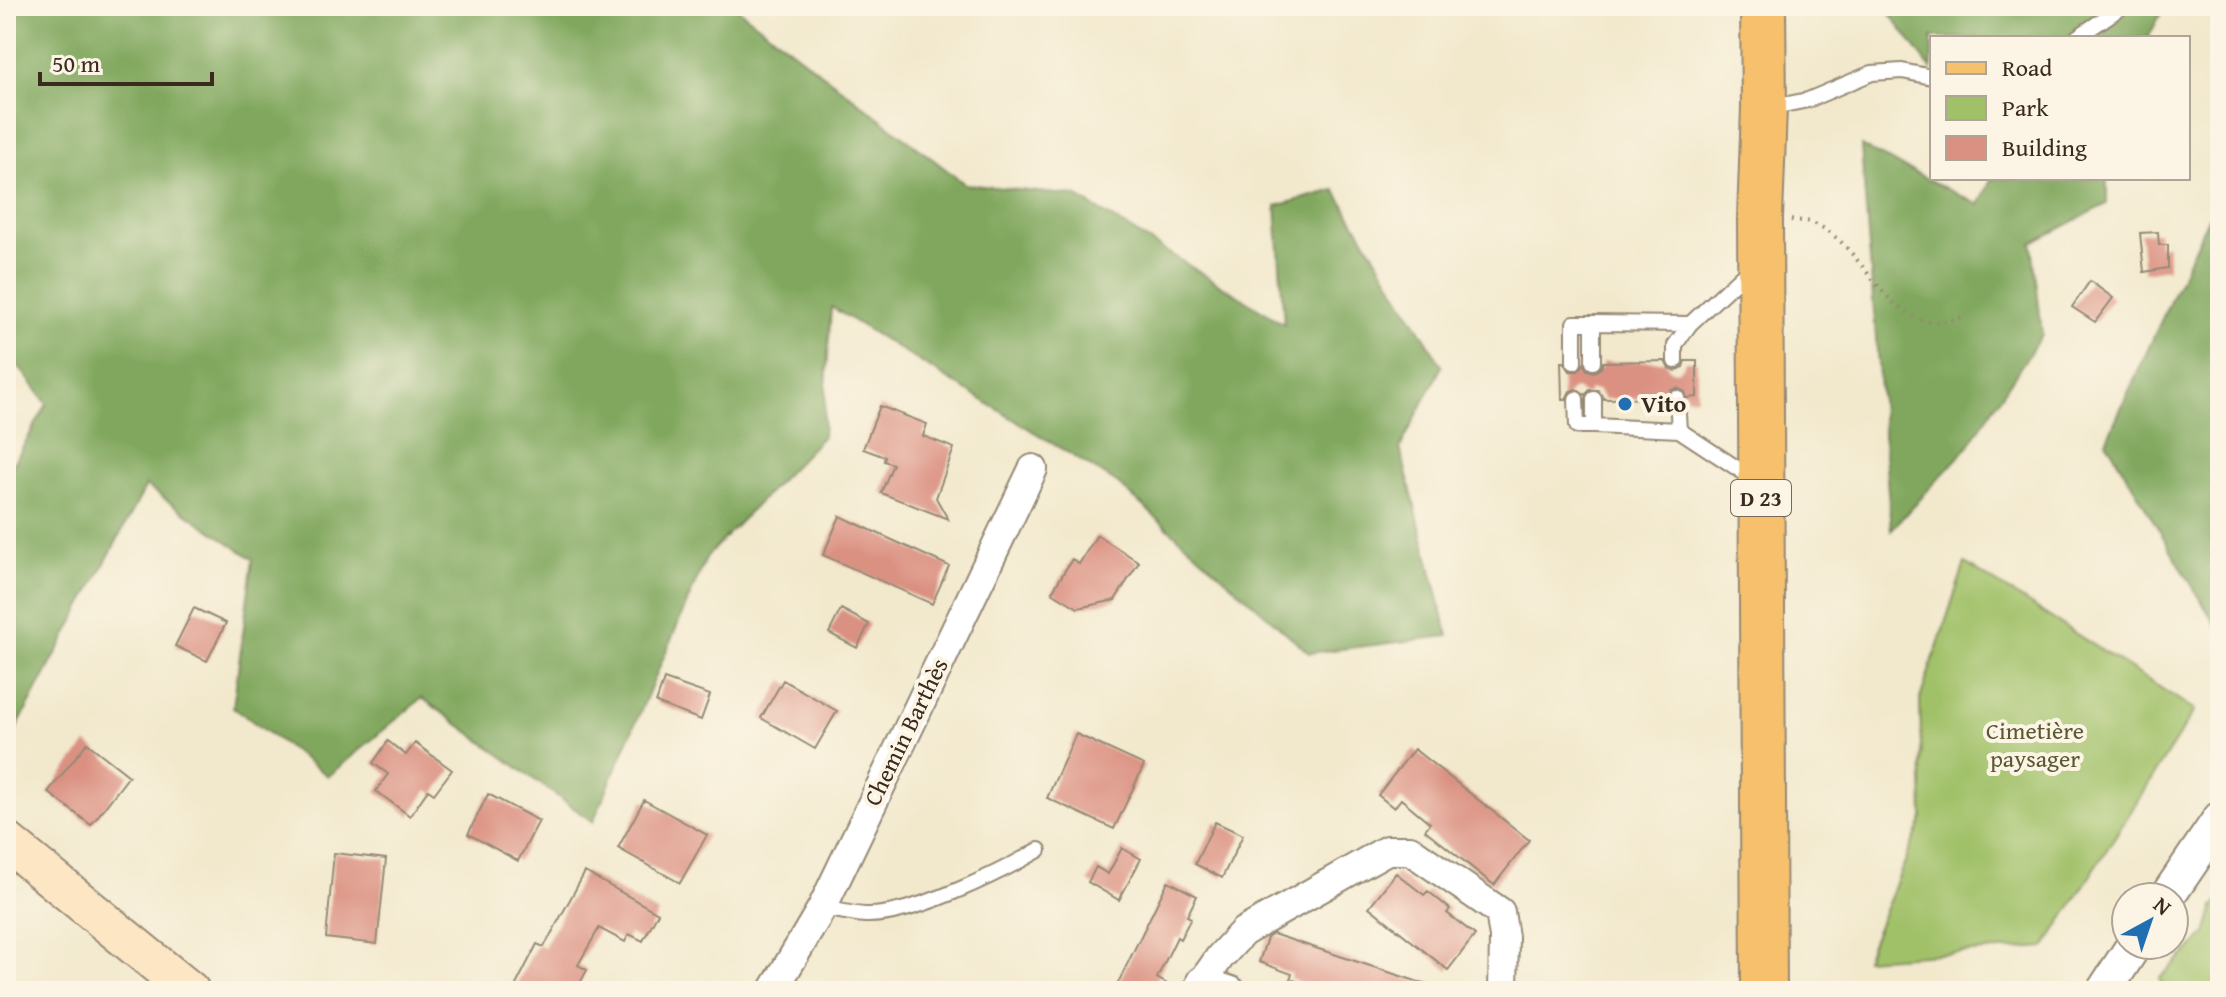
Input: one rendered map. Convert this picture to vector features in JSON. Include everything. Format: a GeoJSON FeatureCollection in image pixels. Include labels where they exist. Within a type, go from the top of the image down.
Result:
{"type":"FeatureCollection","features":[{"type":"Feature","properties":{"kind":"main road","name":"D 23"},"geometry":{"type":"LineString","coordinates":[[1763,6],[1761,483],[1764,991]]}},
{"type":"Feature","properties":{"kind":"main road"},"geometry":{"type":"LineString","coordinates":[[6,841],[190,991]]}},
{"type":"Feature","properties":{"kind":"street","name":"Chemin Barthès"},"geometry":{"type":"LineString","coordinates":[[773,991],[822,908],[1033,469]]}},
{"type":"Feature","properties":{"kind":"street"},"geometry":{"type":"LineString","coordinates":[[2178,881],[2220,819]]}},
{"type":"Feature","properties":{"kind":"street"},"geometry":{"type":"LineString","coordinates":[[1198,986],[1243,932],[1387,850],[1410,850],[1500,912],[1504,937],[1503,991]]}},
{"type":"Feature","properties":{"kind":"street"},"geometry":{"type":"LineString","coordinates":[[2104,991],[2124,961]]}},
{"type":"Feature","properties":{"kind":"street"},"geometry":{"type":"LineString","coordinates":[[1198,986],[1231,991]]}},
{"type":"Feature","properties":{"kind":"lane"},"geometry":{"type":"LineString","coordinates":[[2079,36],[2123,6]]}},
{"type":"Feature","properties":{"kind":"lane"},"geometry":{"type":"LineString","coordinates":[[1764,108],[1808,100],[1872,73],[1902,71],[1930,77]]}},
{"type":"Feature","properties":{"kind":"lane"},"geometry":{"type":"LineString","coordinates":[[1675,361],[1675,345],[1761,238]]}},
{"type":"Feature","properties":{"kind":"lane"},"geometry":{"type":"LineString","coordinates":[[1574,362],[1574,323],[1690,324]]}},
{"type":"Feature","properties":{"kind":"lane"},"geometry":{"type":"LineString","coordinates":[[1593,323],[1593,362]]}},
{"type":"Feature","properties":{"kind":"lane"},"geometry":{"type":"LineString","coordinates":[[1677,398],[1679,430]]}},
{"type":"Feature","properties":{"kind":"lane"},"geometry":{"type":"LineString","coordinates":[[1576,399],[1577,426],[1679,430],[1761,483]]}},
{"type":"Feature","properties":{"kind":"lane"},"geometry":{"type":"LineString","coordinates":[[1594,399],[1594,426]]}},
{"type":"Feature","properties":{"kind":"lane"},"geometry":{"type":"LineString","coordinates":[[822,908],[867,915],[919,905],[1039,850]]}},
{"type":"Feature","properties":{"kind":"path"},"geometry":{"type":"LineString","coordinates":[[1761,238],[1809,222],[1839,241],[1905,311],[1932,322],[1962,318]]}},
{"type":"Feature","properties":{"kind":"green space"},"geometry":{"type":"Polygon","coordinates":[[[6,6],[734,6],[965,184],[1076,196],[1284,324],[1276,206],[1335,190],[1442,366],[1400,448],[1448,636],[1309,653],[1117,483],[831,307],[823,436],[707,556],[593,822],[422,698],[328,776],[233,707],[253,559],[146,486],[6,748],[6,477],[47,404],[6,349],[6,6]]]}},
{"type":"Feature","properties":{"kind":"green space"},"geometry":{"type":"Polygon","coordinates":[[[1884,6],[2165,6],[2149,36],[1930,36],[1930,67],[1884,6]]]}},
{"type":"Feature","properties":{"kind":"green space"},"geometry":{"type":"Polygon","coordinates":[[[1861,146],[1979,205],[1991,180],[2107,180],[2107,204],[2032,243],[2042,334],[1967,448],[1891,530],[1861,146]]]}},
{"type":"Feature","properties":{"kind":"green space"},"geometry":{"type":"Polygon","coordinates":[[[2220,192],[2220,632],[2106,441],[2220,192]]]}},
{"type":"Feature","properties":{"kind":"green space","name":"Cimetière paysager"},"geometry":{"type":"Polygon","coordinates":[[[1965,563],[2195,710],[2045,947],[1865,959],[1923,818],[1920,699],[1965,563]]]}},
{"type":"Feature","properties":{"kind":"green space"},"geometry":{"type":"Polygon","coordinates":[[[2220,899],[2220,985],[2214,991],[2166,991],[2160,978],[2178,961],[2190,961],[2190,949],[2206,934],[2214,907],[2220,899]]]}},
{"type":"Feature","properties":{"kind":"building"},"geometry":{"type":"Polygon","coordinates":[[[2158,232],[2159,245],[2168,245],[2168,268],[2144,272],[2140,233],[2158,232]]]}},
{"type":"Feature","properties":{"kind":"building"},"geometry":{"type":"Polygon","coordinates":[[[2090,281],[2113,298],[2095,322],[2072,307],[2090,281]]]}},
{"type":"Feature","properties":{"kind":"building"},"geometry":{"type":"Polygon","coordinates":[[[1665,361],[1669,369],[1676,371],[1683,367],[1685,361],[1697,361],[1697,397],[1687,398],[1685,392],[1677,388],[1671,390],[1667,398],[1604,399],[1598,390],[1590,390],[1585,395],[1576,389],[1562,399],[1561,362],[1570,371],[1578,371],[1584,364],[1587,370],[1594,372],[1601,368],[1603,362],[1665,361]]]}},
{"type":"Feature","properties":{"kind":"building"},"geometry":{"type":"Polygon","coordinates":[[[880,406],[927,424],[923,436],[954,448],[936,498],[948,519],[881,493],[893,464],[884,461],[885,457],[863,449],[880,406]]]}},
{"type":"Feature","properties":{"kind":"building"},"geometry":{"type":"Polygon","coordinates":[[[840,516],[949,566],[932,604],[823,555],[840,516]]]}},
{"type":"Feature","properties":{"kind":"building"},"geometry":{"type":"Polygon","coordinates":[[[1097,535],[1139,562],[1115,600],[1078,608],[1052,592],[1072,559],[1079,564],[1097,535]]]}},
{"type":"Feature","properties":{"kind":"building"},"geometry":{"type":"Polygon","coordinates":[[[194,608],[226,623],[207,661],[175,646],[194,608]]]}},
{"type":"Feature","properties":{"kind":"building"},"geometry":{"type":"Polygon","coordinates":[[[841,609],[869,624],[857,648],[829,633],[841,609]]]}},
{"type":"Feature","properties":{"kind":"building"},"geometry":{"type":"Polygon","coordinates":[[[664,679],[710,695],[701,720],[656,703],[664,679]]]}},
{"type":"Feature","properties":{"kind":"building"},"geometry":{"type":"Polygon","coordinates":[[[783,680],[837,711],[815,749],[761,718],[783,680]]]}},
{"type":"Feature","properties":{"kind":"building"},"geometry":{"type":"Polygon","coordinates":[[[1076,734],[1144,765],[1114,829],[1047,798],[1076,734]]]}},
{"type":"Feature","properties":{"kind":"building"},"geometry":{"type":"Polygon","coordinates":[[[388,741],[406,755],[415,743],[452,770],[434,794],[428,790],[410,816],[376,791],[388,774],[373,763],[388,741]]]}},
{"type":"Feature","properties":{"kind":"building"},"geometry":{"type":"Polygon","coordinates":[[[87,743],[129,776],[91,825],[48,792],[87,743]]]}},
{"type":"Feature","properties":{"kind":"building"},"geometry":{"type":"Polygon","coordinates":[[[1414,749],[1529,840],[1494,885],[1425,830],[1430,823],[1401,799],[1394,808],[1378,795],[1414,749]]]}},
{"type":"Feature","properties":{"kind":"building"},"geometry":{"type":"Polygon","coordinates":[[[488,794],[539,821],[518,861],[468,834],[488,794]]]}},
{"type":"Feature","properties":{"kind":"building"},"geometry":{"type":"Polygon","coordinates":[[[644,800],[707,835],[680,883],[618,848],[644,800]]]}},
{"type":"Feature","properties":{"kind":"building"},"geometry":{"type":"Polygon","coordinates":[[[1215,822],[1243,835],[1222,878],[1195,864],[1215,822]]]}},
{"type":"Feature","properties":{"kind":"building"},"geometry":{"type":"Polygon","coordinates":[[[1122,848],[1141,859],[1119,900],[1088,882],[1096,867],[1108,874],[1122,848]]]}},
{"type":"Feature","properties":{"kind":"building"},"geometry":{"type":"Polygon","coordinates":[[[334,853],[386,859],[377,944],[326,938],[334,853]]]}},
{"type":"Feature","properties":{"kind":"building"},"geometry":{"type":"Polygon","coordinates":[[[585,872],[658,913],[643,941],[629,934],[625,942],[599,928],[578,965],[587,970],[576,991],[513,991],[537,944],[544,947],[585,872]]]}},
{"type":"Feature","properties":{"kind":"building"},"geometry":{"type":"Polygon","coordinates":[[[1396,873],[1424,895],[1428,891],[1450,909],[1447,913],[1475,935],[1448,970],[1369,907],[1396,873]]]}},
{"type":"Feature","properties":{"kind":"building"},"geometry":{"type":"Polygon","coordinates":[[[1168,881],[1197,896],[1187,916],[1191,918],[1180,939],[1177,937],[1157,978],[1179,991],[1114,991],[1168,881]]]}},
{"type":"Feature","properties":{"kind":"building"},"geometry":{"type":"Polygon","coordinates":[[[1273,934],[1434,987],[1433,991],[1326,991],[1290,979],[1292,974],[1259,962],[1267,938],[1273,934]]]}},
{"type":"Feature","properties":{"kind":"place","name":"Vito"},"geometry":{"type":"Point","coordinates":[1625,404]}}]}
